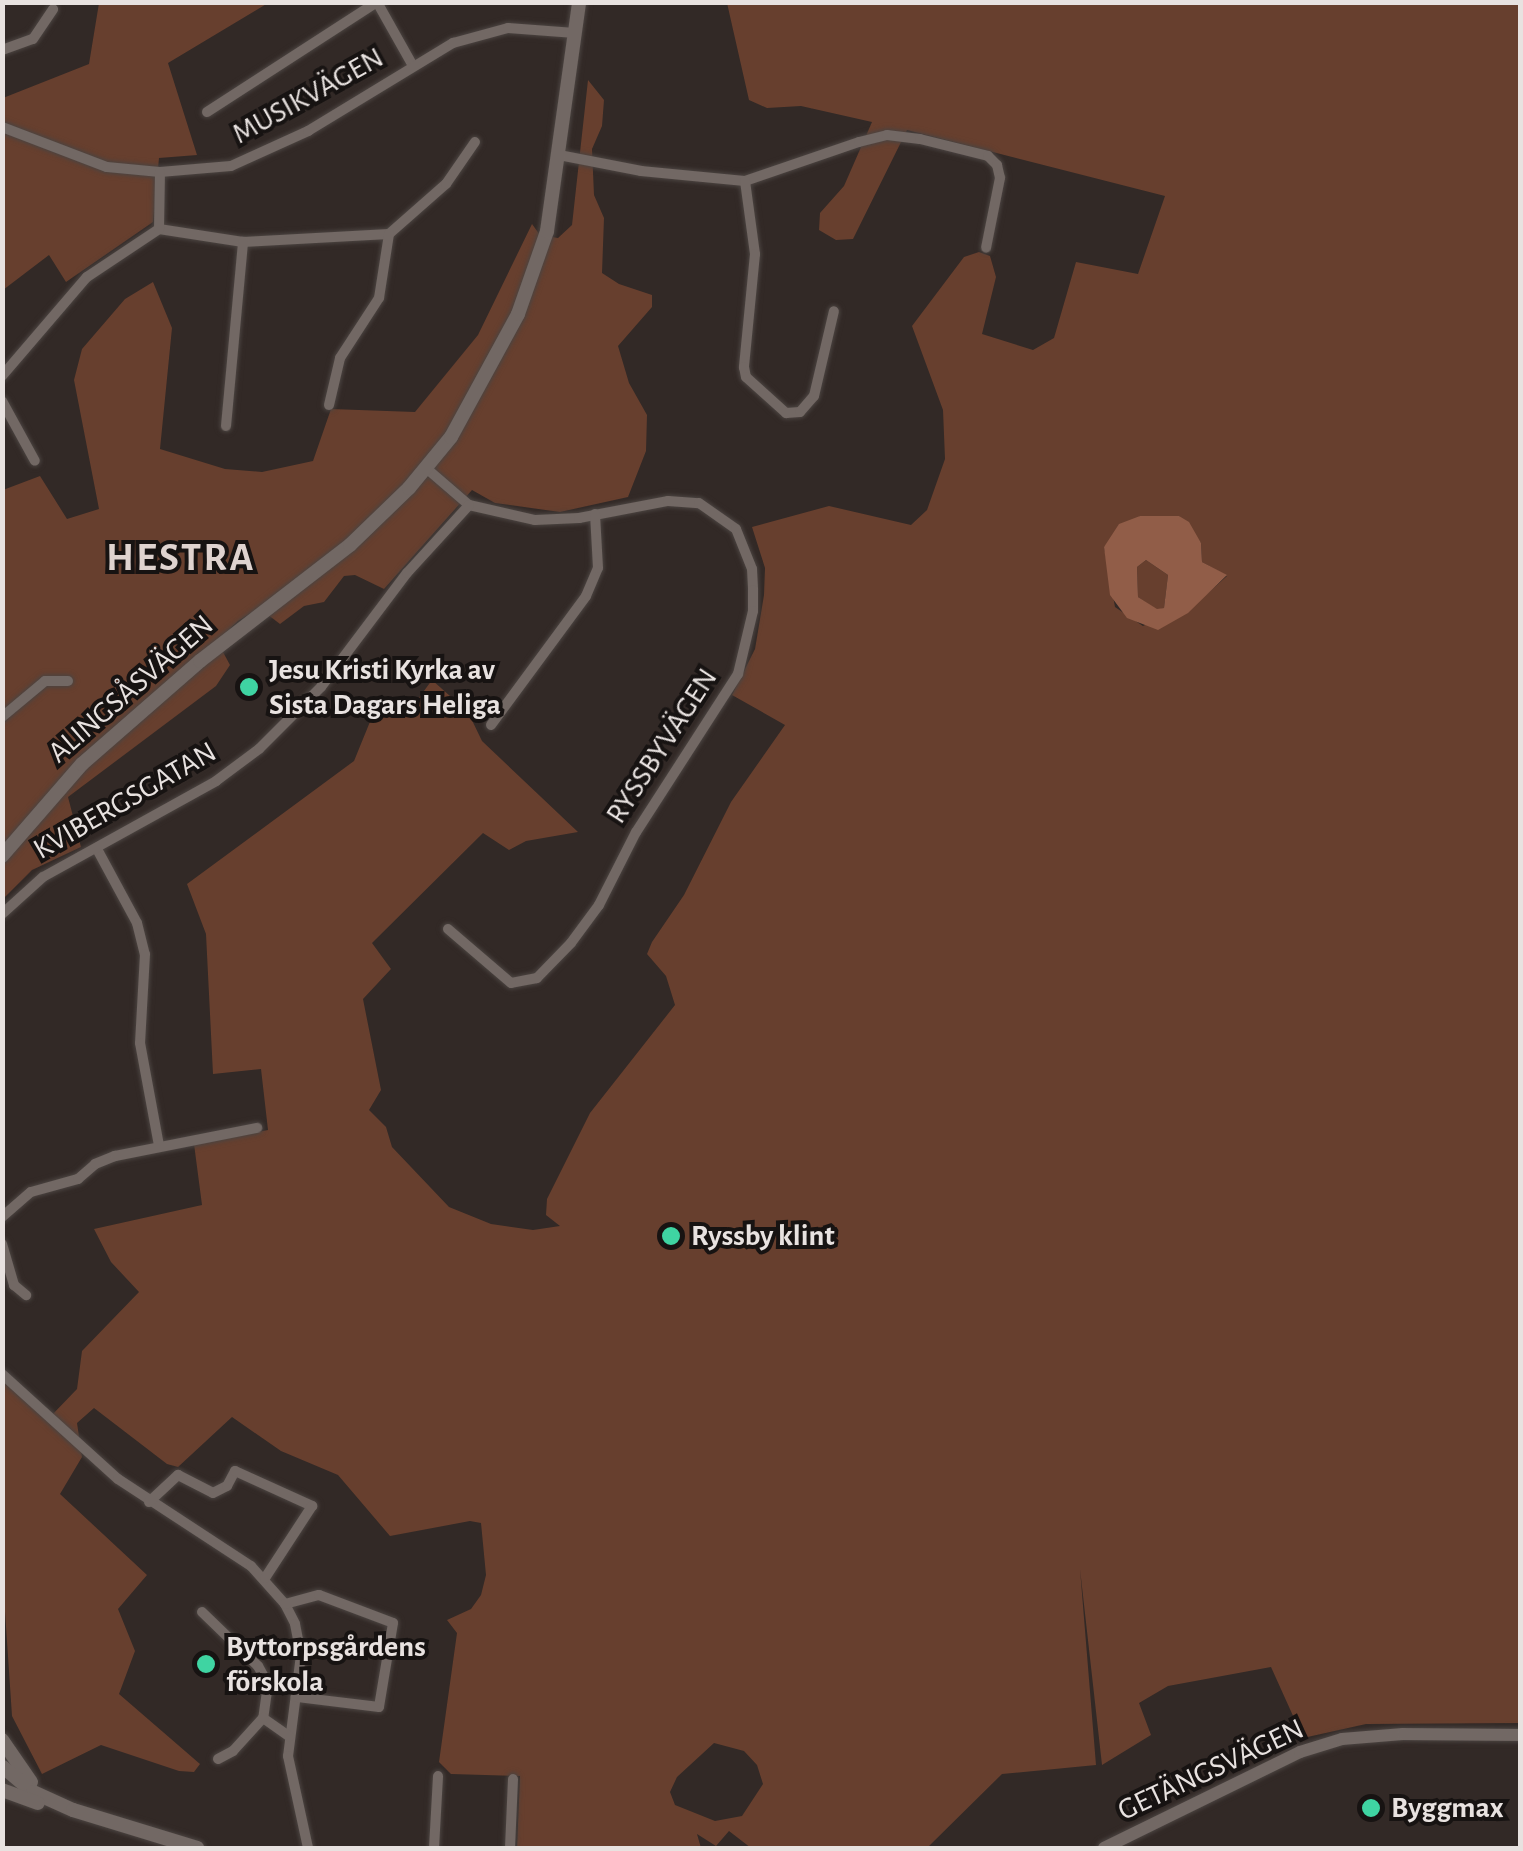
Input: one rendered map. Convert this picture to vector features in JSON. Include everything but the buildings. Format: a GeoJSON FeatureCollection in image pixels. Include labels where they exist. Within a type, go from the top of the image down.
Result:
{"type":"FeatureCollection","features":[{"type":"Feature","properties":{"kind":"main road","name":"ALINGSÅSVÄGEN"},"geometry":{"type":"LineString","coordinates":[[2,856],[82,764],[200,661],[350,545],[426,468],[471,404],[518,314],[547,231],[578,2]]}},
{"type":"Feature","properties":{"kind":"main road"},"geometry":{"type":"LineString","coordinates":[[2,1740],[24,1775],[73,1810]]}},
{"type":"Feature","properties":{"kind":"main road"},"geometry":{"type":"LineString","coordinates":[[3,1765],[33,1792],[73,1810]]}},
{"type":"Feature","properties":{"kind":"main road"},"geometry":{"type":"LineString","coordinates":[[2,1776],[3,1765]]}},
{"type":"Feature","properties":{"kind":"main road"},"geometry":{"type":"LineString","coordinates":[[2,1790],[196,1848]]}},
{"type":"Feature","properties":{"kind":"street"},"geometry":{"type":"LineString","coordinates":[[207,112],[377,2],[413,66]]}},
{"type":"Feature","properties":{"kind":"street"},"geometry":{"type":"LineString","coordinates":[[2,50],[33,39],[53,9]]}},
{"type":"Feature","properties":{"kind":"street","name":"MUSIKVÄGEN"},"geometry":{"type":"LineString","coordinates":[[2,127],[106,167],[160,172],[231,166],[308,132],[453,43],[508,28],[575,32]]}},
{"type":"Feature","properties":{"kind":"street"},"geometry":{"type":"LineString","coordinates":[[560,155],[611,167],[746,180],[834,148],[887,135],[988,156],[997,166],[1000,178],[986,248]]}},
{"type":"Feature","properties":{"kind":"street"},"geometry":{"type":"LineString","coordinates":[[2,376],[86,277],[159,230],[243,242],[389,234],[446,184],[475,142]]}},
{"type":"Feature","properties":{"kind":"street"},"geometry":{"type":"LineString","coordinates":[[159,230],[160,172]]}},
{"type":"Feature","properties":{"kind":"street"},"geometry":{"type":"LineString","coordinates":[[746,180],[755,254],[744,368],[746,378],[786,413],[800,412],[814,396],[834,312]]}},
{"type":"Feature","properties":{"kind":"street"},"geometry":{"type":"LineString","coordinates":[[329,405],[340,358],[378,298],[389,234]]}},
{"type":"Feature","properties":{"kind":"street"},"geometry":{"type":"LineString","coordinates":[[226,426],[243,242]]}},
{"type":"Feature","properties":{"kind":"street"},"geometry":{"type":"LineString","coordinates":[[2,401],[35,461]]}},
{"type":"Feature","properties":{"kind":"street","name":"RYSSBYVÄGEN"},"geometry":{"type":"LineString","coordinates":[[426,468],[469,505],[534,520],[595,514],[668,500],[712,510],[736,529],[745,547],[754,590],[738,674],[636,832],[598,905],[571,943],[529,981],[511,982],[499,977],[448,929]]}},
{"type":"Feature","properties":{"kind":"street","name":"KVIBERGSGATAN"},"geometry":{"type":"LineString","coordinates":[[2,914],[43,877],[216,781],[286,724],[469,505]]}},
{"type":"Feature","properties":{"kind":"street"},"geometry":{"type":"LineString","coordinates":[[491,725],[586,596],[598,568],[595,514]]}},
{"type":"Feature","properties":{"kind":"street"},"geometry":{"type":"LineString","coordinates":[[2,716],[44,681],[68,681]]}},
{"type":"Feature","properties":{"kind":"street"},"geometry":{"type":"LineString","coordinates":[[96,850],[137,923],[144,948],[141,1063],[159,1146]]}},
{"type":"Feature","properties":{"kind":"street"},"geometry":{"type":"LineString","coordinates":[[2,1217],[31,1192],[78,1178],[115,1156],[257,1128]]}},
{"type":"Feature","properties":{"kind":"street"},"geometry":{"type":"LineString","coordinates":[[2,1244],[14,1285],[26,1294]]}},
{"type":"Feature","properties":{"kind":"street"},"geometry":{"type":"LineString","coordinates":[[2,1374],[118,1479],[264,1578],[284,1604],[299,1638],[288,1756],[308,1848]]}},
{"type":"Feature","properties":{"kind":"street"},"geometry":{"type":"LineString","coordinates":[[149,1502],[178,1476],[213,1493],[227,1486],[235,1471],[312,1506],[264,1578]]}},
{"type":"Feature","properties":{"kind":"street"},"geometry":{"type":"LineString","coordinates":[[284,1604],[319,1595],[393,1623],[379,1707],[296,1697]]}},
{"type":"Feature","properties":{"kind":"street"},"geometry":{"type":"LineString","coordinates":[[202,1612],[258,1666],[268,1684],[263,1718],[252,1734],[218,1759]]}},
{"type":"Feature","properties":{"kind":"street"},"geometry":{"type":"LineString","coordinates":[[263,1718],[289,1736]]}},
{"type":"Feature","properties":{"kind":"street","name":"GETÄNGSVÄGEN"},"geometry":{"type":"LineString","coordinates":[[1104,1848],[1300,1752],[1342,1739],[1403,1734],[1520,1735]]}},
{"type":"Feature","properties":{"kind":"street"},"geometry":{"type":"LineString","coordinates":[[434,1848],[438,1776]]}},
{"type":"Feature","properties":{"kind":"street"},"geometry":{"type":"LineString","coordinates":[[510,1848],[514,1779]]}},
{"type":"Feature","properties":{"kind":"shaded area"},"geometry":{"type":"Polygon","coordinates":[[[99,3],[268,3],[168,63],[197,155],[159,158],[153,222],[66,282],[49,255],[3,290],[3,98],[89,64],[99,3]]]}},
{"type":"Feature","properties":{"kind":"shaded area"},"geometry":{"type":"Polygon","coordinates":[[[727,3],[1520,3],[1520,1723],[1366,1724],[1303,1738],[1271,1667],[1168,1686],[1139,1703],[1151,1735],[1102,1765],[1080,1569],[1096,1765],[1002,1774],[927,1848],[751,1848],[729,1831],[716,1846],[697,1834],[701,1848],[517,1848],[520,1776],[451,1774],[439,1762],[457,1633],[447,1620],[471,1609],[481,1595],[486,1575],[481,1523],[470,1521],[390,1536],[338,1475],[281,1451],[232,1417],[178,1467],[167,1464],[94,1408],[77,1423],[82,1457],[60,1494],[147,1575],[118,1609],[135,1651],[119,1694],[200,1764],[194,1772],[179,1771],[101,1745],[42,1774],[12,1716],[2,1567],[2,1377],[51,1416],[77,1389],[82,1351],[139,1292],[111,1262],[94,1229],[202,1205],[194,1144],[268,1130],[261,1069],[213,1074],[206,934],[187,884],[354,761],[376,707],[410,710],[432,680],[468,712],[482,741],[578,832],[526,841],[509,850],[483,833],[372,943],[391,969],[363,999],[381,1090],[369,1110],[386,1127],[392,1147],[449,1207],[491,1224],[533,1230],[560,1226],[546,1215],[547,1199],[590,1113],[675,1005],[666,976],[647,954],[652,942],[684,895],[731,802],[785,725],[732,695],[755,649],[764,595],[765,568],[752,527],[829,506],[911,525],[927,510],[945,459],[943,410],[912,326],[964,257],[979,252],[990,256],[996,277],[982,334],[1033,350],[1054,338],[1076,262],[1138,274],[1165,196],[907,130],[853,239],[836,240],[819,230],[820,213],[844,186],[872,122],[801,106],[767,108],[749,100],[727,3]],[[1140,516],[1104,547],[1115,607],[1143,626],[1207,594],[1227,576],[1202,562],[1201,543],[1179,516],[1140,516]],[[714,1743],[677,1777],[670,1792],[675,1805],[715,1821],[742,1816],[763,1784],[757,1765],[744,1751],[714,1743]]]}},
{"type":"Feature","properties":{"kind":"shaded area"},"geometry":{"type":"Polygon","coordinates":[[[588,80],[604,100],[602,126],[592,149],[594,195],[604,218],[602,273],[619,284],[652,295],[652,307],[618,346],[629,383],[647,415],[646,451],[628,497],[560,512],[495,503],[472,490],[384,589],[355,575],[344,576],[324,602],[304,606],[280,624],[259,608],[238,621],[217,641],[230,665],[216,686],[68,797],[81,847],[32,870],[3,899],[3,490],[40,476],[67,519],[99,509],[74,380],[82,349],[125,299],[153,282],[172,328],[160,449],[225,469],[262,472],[313,461],[331,409],[415,412],[478,335],[532,224],[540,235],[558,238],[572,225],[588,80]]]}},
{"type":"Feature","properties":{"kind":"shaded area"},"geometry":{"type":"Polygon","coordinates":[[[1140,516],[1179,516],[1189,522],[1201,543],[1202,562],[1227,575],[1188,613],[1158,630],[1127,618],[1110,595],[1104,547],[1119,524],[1140,516]],[[1146,560],[1137,567],[1138,597],[1157,609],[1164,608],[1168,575],[1146,560]]]}},
{"type":"Feature","properties":{"kind":"shaded area"},"geometry":{"type":"Polygon","coordinates":[[[1146,560],[1168,575],[1164,608],[1157,610],[1138,597],[1137,567],[1146,560]]]}},
{"type":"Feature","properties":{"kind":"place","name":"Jesu Kristi Kyrka av Sista Dagars Heliga"},"geometry":{"type":"Point","coordinates":[249,687]}},
{"type":"Feature","properties":{"kind":"place","name":"Ryssby klint"},"geometry":{"type":"Point","coordinates":[671,1236]}},
{"type":"Feature","properties":{"kind":"place","name":"Byttorpsgårdens förskola"},"geometry":{"type":"Point","coordinates":[206,1664]}},
{"type":"Feature","properties":{"kind":"place","name":"Byggmax"},"geometry":{"type":"Point","coordinates":[1371,1808]}},
{"type":"Feature","properties":{"kind":"district","name":"HESTRA"},"geometry":{"type":"Point","coordinates":[181,558]}}]}
